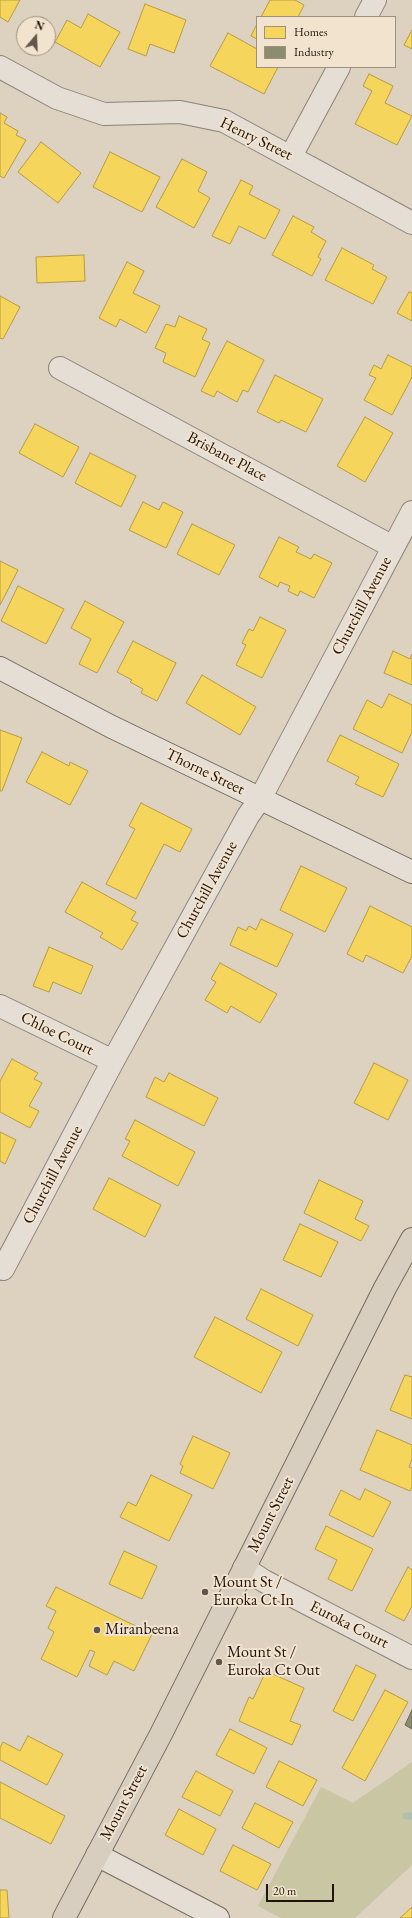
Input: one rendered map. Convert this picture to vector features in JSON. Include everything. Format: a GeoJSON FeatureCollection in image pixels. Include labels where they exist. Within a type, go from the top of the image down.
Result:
{"type":"FeatureCollection","features":[{"type":"Feature","properties":{"kind":"highway","name":"Mount Street"},"geometry":{"type":"LineString","coordinates":[[64,1918],[161,1734],[385,1288],[412,1239]]}},
{"type":"Feature","properties":{"kind":"street"},"geometry":{"type":"LineString","coordinates":[[367,16],[375,0]]}},
{"type":"Feature","properties":{"kind":"street","name":"Henry Street"},"geometry":{"type":"LineString","coordinates":[[0,67],[58,98],[104,114],[180,112],[224,121],[412,222]]}},
{"type":"Feature","properties":{"kind":"street"},"geometry":{"type":"LineString","coordinates":[[291,156],[338,68]]}},
{"type":"Feature","properties":{"kind":"street","name":"Brisbane Place"},"geometry":{"type":"LineString","coordinates":[[60,368],[393,547]]}},
{"type":"Feature","properties":{"kind":"street","name":"Churchill Avenue"},"geometry":{"type":"LineString","coordinates":[[3,1270],[113,1061],[244,823],[260,799],[412,512]]}},
{"type":"Feature","properties":{"kind":"street","name":"Thorne Street"},"geometry":{"type":"LineString","coordinates":[[0,668],[110,726],[412,872]]}},
{"type":"Feature","properties":{"kind":"street","name":"Chloe Court"},"geometry":{"type":"LineString","coordinates":[[0,1006],[113,1061]]}},
{"type":"Feature","properties":{"kind":"street","name":"Euroka Court"},"geometry":{"type":"LineString","coordinates":[[244,1568],[264,1581],[412,1658]]}},
{"type":"Feature","properties":{"kind":"street"},"geometry":{"type":"LineString","coordinates":[[97,1855],[218,1918]]}},
{"type":"Feature","properties":{"kind":"shaded area"},"geometry":{"type":"Polygon","coordinates":[[[412,1762],[412,1865],[355,1918],[281,1918],[258,1906],[321,1787],[353,1803],[412,1762]]]}},
{"type":"Feature","properties":{"kind":"building: Homes"},"geometry":{"type":"Polygon","coordinates":[[[0,0],[20,0],[8,22],[0,17],[0,0]]]}},
{"type":"Feature","properties":{"kind":"building: Homes"},"geometry":{"type":"Polygon","coordinates":[[[270,0],[295,0],[304,5],[298,16],[262,16],[270,0]]]}},
{"type":"Feature","properties":{"kind":"building: Homes"},"geometry":{"type":"Polygon","coordinates":[[[145,4],[186,20],[174,53],[150,44],[146,56],[128,49],[145,4]]]}},
{"type":"Feature","properties":{"kind":"building: Homes"},"geometry":{"type":"Polygon","coordinates":[[[88,14],[120,32],[100,67],[56,43],[67,20],[81,28],[88,14]]]}},
{"type":"Feature","properties":{"kind":"building: Homes"},"geometry":{"type":"Polygon","coordinates":[[[256,26],[256,38],[251,36],[256,26]]]}},
{"type":"Feature","properties":{"kind":"building: Homes"},"geometry":{"type":"Polygon","coordinates":[[[412,30],[412,49],[404,45],[412,30]]]}},
{"type":"Feature","properties":{"kind":"building: Homes"},"geometry":{"type":"Polygon","coordinates":[[[228,33],[256,48],[256,68],[277,68],[264,94],[210,66],[228,33]]]}},
{"type":"Feature","properties":{"kind":"building: Homes"},"geometry":{"type":"Polygon","coordinates":[[[369,74],[393,86],[385,103],[412,116],[397,145],[355,124],[372,91],[363,86],[369,74]]]}},
{"type":"Feature","properties":{"kind":"building: Homes"},"geometry":{"type":"Polygon","coordinates":[[[0,113],[7,117],[4,123],[18,131],[16,135],[26,140],[4,178],[0,176],[0,113]]]}},
{"type":"Feature","properties":{"kind":"building: Homes"},"geometry":{"type":"Polygon","coordinates":[[[41,142],[81,173],[58,203],[18,172],[41,142]]]}},
{"type":"Feature","properties":{"kind":"building: Homes"},"geometry":{"type":"Polygon","coordinates":[[[110,152],[160,177],[142,212],[93,187],[110,152]]]}},
{"type":"Feature","properties":{"kind":"building: Homes"},"geometry":{"type":"Polygon","coordinates":[[[182,159],[207,172],[198,191],[210,198],[194,228],[156,207],[182,159]]]}},
{"type":"Feature","properties":{"kind":"building: Homes"},"geometry":{"type":"Polygon","coordinates":[[[241,180],[253,186],[249,194],[280,210],[265,239],[239,226],[230,244],[212,236],[241,180]]]}},
{"type":"Feature","properties":{"kind":"building: Homes"},"geometry":{"type":"Polygon","coordinates":[[[293,216],[314,227],[311,232],[326,241],[318,257],[321,259],[312,276],[272,255],[293,216]]]}},
{"type":"Feature","properties":{"kind":"building: Homes"},"geometry":{"type":"Polygon","coordinates":[[[342,248],[374,265],[372,269],[387,277],[373,304],[325,280],[342,248]]]}},
{"type":"Feature","properties":{"kind":"building: Homes"},"geometry":{"type":"Polygon","coordinates":[[[84,255],[85,281],[37,283],[36,257],[84,255]]]}},
{"type":"Feature","properties":{"kind":"building: Homes"},"geometry":{"type":"Polygon","coordinates":[[[127,262],[144,271],[133,293],[160,306],[146,333],[120,319],[116,327],[99,318],[127,262]]]}},
{"type":"Feature","properties":{"kind":"building: Homes"},"geometry":{"type":"Polygon","coordinates":[[[409,292],[412,293],[412,321],[397,313],[409,292]]]}},
{"type":"Feature","properties":{"kind":"building: Homes"},"geometry":{"type":"Polygon","coordinates":[[[0,296],[20,307],[3,339],[0,338],[0,296]]]}},
{"type":"Feature","properties":{"kind":"building: Homes"},"geometry":{"type":"Polygon","coordinates":[[[179,316],[207,329],[202,339],[210,343],[195,377],[163,362],[166,353],[155,348],[166,324],[175,327],[179,316]]]}},
{"type":"Feature","properties":{"kind":"building: Homes"},"geometry":{"type":"Polygon","coordinates":[[[227,341],[264,360],[248,392],[243,390],[237,402],[217,391],[214,397],[201,391],[227,341]]]}},
{"type":"Feature","properties":{"kind":"building: Homes"},"geometry":{"type":"Polygon","coordinates":[[[388,355],[412,367],[412,377],[392,415],[364,400],[376,378],[369,375],[374,365],[381,369],[388,355]]]}},
{"type":"Feature","properties":{"kind":"building: Homes"},"geometry":{"type":"Polygon","coordinates":[[[275,375],[323,399],[306,432],[281,420],[279,423],[257,412],[275,375]]]}},
{"type":"Feature","properties":{"kind":"building: Homes"},"geometry":{"type":"Polygon","coordinates":[[[365,417],[393,433],[365,482],[337,466],[365,417]]]}},
{"type":"Feature","properties":{"kind":"building: Homes"},"geometry":{"type":"Polygon","coordinates":[[[35,424],[79,447],[63,477],[19,453],[35,424]]]}},
{"type":"Feature","properties":{"kind":"building: Homes"},"geometry":{"type":"Polygon","coordinates":[[[90,453],[136,476],[121,507],[75,483],[90,453]]]}},
{"type":"Feature","properties":{"kind":"building: Homes"},"geometry":{"type":"Polygon","coordinates":[[[143,502],[159,510],[163,502],[183,512],[166,548],[129,530],[143,502]]]}},
{"type":"Feature","properties":{"kind":"building: Homes"},"geometry":{"type":"Polygon","coordinates":[[[192,524],[235,545],[219,575],[177,554],[192,524]]]}},
{"type":"Feature","properties":{"kind":"building: Homes"},"geometry":{"type":"Polygon","coordinates":[[[279,537],[299,547],[296,552],[311,559],[314,554],[332,563],[314,598],[300,591],[298,596],[288,591],[290,586],[280,582],[278,587],[259,577],[279,537]]]}},
{"type":"Feature","properties":{"kind":"building: Homes"},"geometry":{"type":"Polygon","coordinates":[[[0,561],[18,570],[0,605],[0,561]]]}},
{"type":"Feature","properties":{"kind":"building: Homes"},"geometry":{"type":"Polygon","coordinates":[[[18,586],[64,609],[46,644],[1,621],[18,586]]]}},
{"type":"Feature","properties":{"kind":"building: Homes"},"geometry":{"type":"Polygon","coordinates":[[[85,601],[124,622],[97,673],[79,664],[91,639],[71,628],[85,601]]]}},
{"type":"Feature","properties":{"kind":"building: Homes"},"geometry":{"type":"Polygon","coordinates":[[[260,617],[286,630],[262,678],[236,665],[246,645],[242,643],[249,629],[253,631],[260,617]]]}},
{"type":"Feature","properties":{"kind":"building: Homes"},"geometry":{"type":"Polygon","coordinates":[[[133,641],[176,663],[157,701],[141,693],[143,689],[130,682],[132,680],[117,672],[133,641]]]}},
{"type":"Feature","properties":{"kind":"building: Homes"},"geometry":{"type":"Polygon","coordinates":[[[393,651],[410,659],[412,654],[412,685],[384,673],[393,651]]]}},
{"type":"Feature","properties":{"kind":"building: Homes"},"geometry":{"type":"Polygon","coordinates":[[[202,675],[256,707],[240,735],[186,703],[202,675]]]}},
{"type":"Feature","properties":{"kind":"building: Homes"},"geometry":{"type":"Polygon","coordinates":[[[389,694],[412,705],[412,732],[402,753],[353,729],[367,700],[382,708],[389,694]]]}},
{"type":"Feature","properties":{"kind":"building: Homes"},"geometry":{"type":"Polygon","coordinates":[[[0,730],[22,738],[2,791],[0,791],[0,730]]]}},
{"type":"Feature","properties":{"kind":"building: Homes"},"geometry":{"type":"Polygon","coordinates":[[[340,735],[399,764],[383,797],[355,784],[359,777],[327,761],[340,735]]]}},
{"type":"Feature","properties":{"kind":"building: Homes"},"geometry":{"type":"Polygon","coordinates":[[[42,752],[69,766],[70,762],[88,771],[70,805],[26,782],[42,752]]]}},
{"type":"Feature","properties":{"kind":"building: Homes"},"geometry":{"type":"Polygon","coordinates":[[[141,803],[192,829],[180,852],[164,844],[136,899],[106,884],[135,829],[129,826],[141,803]]]}},
{"type":"Feature","properties":{"kind":"building: Homes"},"geometry":{"type":"Polygon","coordinates":[[[301,866],[347,888],[325,932],[280,910],[301,866]]]}},
{"type":"Feature","properties":{"kind":"building: Homes"},"geometry":{"type":"Polygon","coordinates":[[[82,882],[136,912],[131,920],[138,923],[122,950],[100,937],[103,933],[65,912],[82,882]]]}},
{"type":"Feature","properties":{"kind":"building: Homes"},"geometry":{"type":"Polygon","coordinates":[[[370,906],[412,927],[412,956],[403,973],[366,955],[363,962],[347,954],[370,906]]]}},
{"type":"Feature","properties":{"kind":"building: Homes"},"geometry":{"type":"Polygon","coordinates":[[[261,919],[293,934],[277,967],[230,945],[238,927],[246,931],[249,926],[256,930],[261,919]]]}},
{"type":"Feature","properties":{"kind":"building: Homes"},"geometry":{"type":"Polygon","coordinates":[[[49,947],[93,966],[81,994],[53,982],[49,992],[33,986],[49,947]]]}},
{"type":"Feature","properties":{"kind":"building: Homes"},"geometry":{"type":"Polygon","coordinates":[[[220,963],[277,994],[260,1023],[231,1006],[227,1013],[205,1000],[216,982],[211,979],[220,963]]]}},
{"type":"Feature","properties":{"kind":"building: Homes"},"geometry":{"type":"Polygon","coordinates":[[[12,1059],[38,1073],[34,1079],[42,1083],[29,1106],[39,1111],[30,1128],[0,1112],[0,1081],[12,1059]]]}},
{"type":"Feature","properties":{"kind":"building: Homes"},"geometry":{"type":"Polygon","coordinates":[[[374,1063],[408,1080],[388,1120],[354,1103],[374,1063]]]}},
{"type":"Feature","properties":{"kind":"building: Homes"},"geometry":{"type":"Polygon","coordinates":[[[169,1073],[218,1098],[204,1126],[146,1097],[155,1077],[164,1082],[169,1073]]]}},
{"type":"Feature","properties":{"kind":"building: Homes"},"geometry":{"type":"Polygon","coordinates":[[[135,1120],[195,1152],[178,1186],[122,1156],[130,1141],[125,1139],[135,1120]]]}},
{"type":"Feature","properties":{"kind":"building: Homes"},"geometry":{"type":"Polygon","coordinates":[[[0,1132],[16,1140],[5,1164],[0,1161],[0,1132]]]}},
{"type":"Feature","properties":{"kind":"building: Homes"},"geometry":{"type":"Polygon","coordinates":[[[109,1178],[161,1205],[145,1237],[93,1209],[109,1178]]]}},
{"type":"Feature","properties":{"kind":"building: Homes"},"geometry":{"type":"Polygon","coordinates":[[[319,1180],[363,1201],[355,1219],[369,1226],[361,1241],[304,1213],[319,1180]]]}},
{"type":"Feature","properties":{"kind":"building: Homes"},"geometry":{"type":"Polygon","coordinates":[[[300,1224],[338,1242],[321,1277],[283,1260],[300,1224]]]}},
{"type":"Feature","properties":{"kind":"building: Homes"},"geometry":{"type":"Polygon","coordinates":[[[261,1289],[313,1315],[298,1346],[246,1319],[261,1289]]]}},
{"type":"Feature","properties":{"kind":"building: Homes"},"geometry":{"type":"Polygon","coordinates":[[[215,1317],[282,1352],[261,1393],[194,1357],[215,1317]]]}},
{"type":"Feature","properties":{"kind":"building: Homes"},"geometry":{"type":"Polygon","coordinates":[[[405,1375],[412,1377],[412,1419],[390,1410],[405,1375]]]}},
{"type":"Feature","properties":{"kind":"building: Homes"},"geometry":{"type":"Polygon","coordinates":[[[377,1430],[412,1445],[412,1459],[409,1467],[412,1468],[412,1487],[410,1491],[360,1470],[377,1430]]]}},
{"type":"Feature","properties":{"kind":"building: Homes"},"geometry":{"type":"Polygon","coordinates":[[[193,1436],[230,1453],[213,1489],[180,1473],[183,1466],[180,1464],[193,1436]]]}},
{"type":"Feature","properties":{"kind":"building: Homes"},"geometry":{"type":"Polygon","coordinates":[[[151,1475],[192,1495],[169,1541],[120,1517],[128,1502],[136,1506],[151,1475]]]}},
{"type":"Feature","properties":{"kind":"building: Homes"},"geometry":{"type":"Polygon","coordinates":[[[365,1489],[391,1502],[373,1537],[329,1515],[341,1490],[360,1500],[365,1489]]]}},
{"type":"Feature","properties":{"kind":"building: Homes"},"geometry":{"type":"Polygon","coordinates":[[[326,1526],[373,1549],[352,1591],[328,1579],[337,1560],[315,1549],[326,1526]]]}},
{"type":"Feature","properties":{"kind":"building: Homes"},"geometry":{"type":"Polygon","coordinates":[[[124,1551],[157,1566],[142,1599],[109,1584],[124,1551]]]}},
{"type":"Feature","properties":{"kind":"building: Homes"},"geometry":{"type":"Polygon","coordinates":[[[408,1567],[412,1570],[412,1606],[404,1621],[385,1611],[408,1567]]]}},
{"type":"Feature","properties":{"kind":"building: Homes","name":"Miranbeena"},"geometry":{"type":"Polygon","coordinates":[[[56,1587],[152,1634],[134,1671],[114,1661],[107,1675],[89,1666],[95,1652],[90,1650],[77,1677],[41,1659],[54,1632],[48,1628],[56,1611],[46,1606],[56,1587]]]}},
{"type":"Feature","properties":{"kind":"building: Homes"},"geometry":{"type":"Polygon","coordinates":[[[356,1665],[376,1675],[353,1721],[333,1711],[356,1665]]]}},
{"type":"Feature","properties":{"kind":"building: Homes"},"geometry":{"type":"Polygon","coordinates":[[[266,1671],[304,1688],[290,1721],[301,1725],[292,1745],[239,1721],[249,1697],[253,1699],[266,1671]]]}},
{"type":"Feature","properties":{"kind":"building: Homes"},"geometry":{"type":"Polygon","coordinates":[[[385,1690],[408,1702],[365,1781],[342,1768],[385,1690]]]}},
{"type":"Feature","properties":{"kind":"building: Homes"},"geometry":{"type":"Polygon","coordinates":[[[230,1729],[267,1748],[254,1774],[216,1755],[230,1729]]]}},
{"type":"Feature","properties":{"kind":"building: Homes"},"geometry":{"type":"Polygon","coordinates":[[[28,1736],[63,1754],[47,1785],[0,1760],[0,1748],[3,1742],[20,1751],[28,1736]]]}},
{"type":"Feature","properties":{"kind":"building: Homes"},"geometry":{"type":"Polygon","coordinates":[[[279,1761],[317,1780],[303,1806],[266,1787],[279,1761]]]}},
{"type":"Feature","properties":{"kind":"building: Homes"},"geometry":{"type":"Polygon","coordinates":[[[196,1771],[233,1791],[220,1816],[182,1797],[196,1771]]]}},
{"type":"Feature","properties":{"kind":"building: Homes"},"geometry":{"type":"Polygon","coordinates":[[[0,1782],[65,1816],[51,1844],[0,1818],[0,1782]]]}},
{"type":"Feature","properties":{"kind":"building: Homes"},"geometry":{"type":"Polygon","coordinates":[[[255,1803],[293,1822],[279,1848],[242,1828],[255,1803]]]}},
{"type":"Feature","properties":{"kind":"building: Homes"},"geometry":{"type":"Polygon","coordinates":[[[179,1809],[216,1829],[203,1855],[165,1835],[179,1809]]]}},
{"type":"Feature","properties":{"kind":"building: Homes"},"geometry":{"type":"Polygon","coordinates":[[[233,1845],[271,1864],[257,1890],[220,1871],[233,1845]]]}},
{"type":"Feature","properties":{"kind":"building: Homes"},"geometry":{"type":"Polygon","coordinates":[[[0,1890],[7,1890],[9,1918],[0,1918],[0,1890]]]}},
{"type":"Feature","properties":{"kind":"building: Homes"},"geometry":{"type":"Polygon","coordinates":[[[412,1907],[412,1918],[400,1918],[412,1907]]]}},
{"type":"Feature","properties":{"kind":"building: Industry"},"geometry":{"type":"Polygon","coordinates":[[[412,1710],[412,1729],[405,1725],[412,1710]]]}},
{"type":"Feature","properties":{"kind":"waterway"},"geometry":{"type":"LineString","coordinates":[[406,1816],[412,1816]]}},
{"type":"Feature","properties":{"kind":"place","name":"Mount St / Euroka Ct In"},"geometry":{"type":"Point","coordinates":[205,1592]}},
{"type":"Feature","properties":{"kind":"place","name":"Miranbeena"},"geometry":{"type":"Point","coordinates":[97,1630]}},
{"type":"Feature","properties":{"kind":"place","name":"Mount St / Euroka Ct Out"},"geometry":{"type":"Point","coordinates":[219,1662]}}]}
